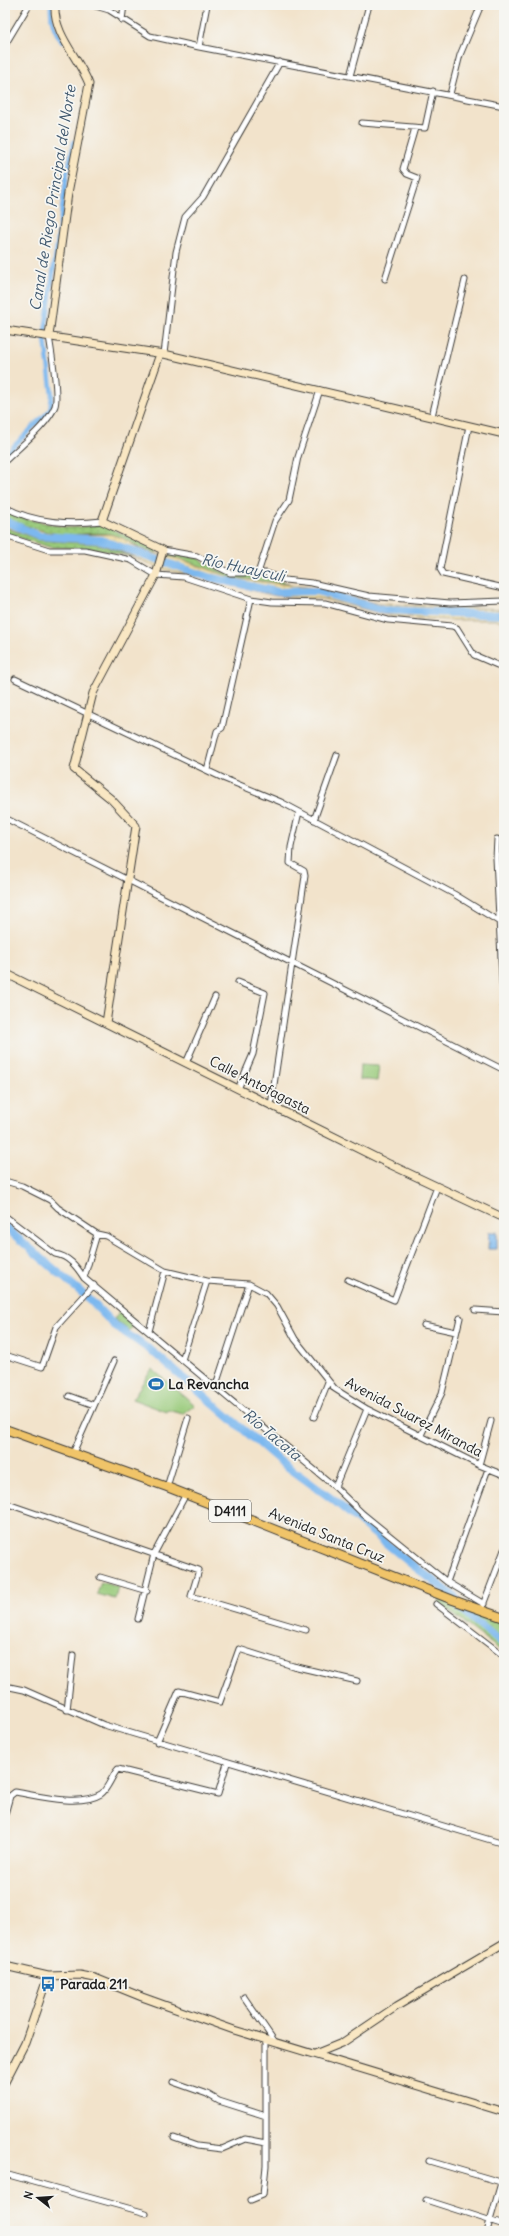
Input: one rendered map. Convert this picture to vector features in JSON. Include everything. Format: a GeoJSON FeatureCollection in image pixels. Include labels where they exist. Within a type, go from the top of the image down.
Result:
{"type":"FeatureCollection","features":[{"type":"Feature","properties":{"kind":"main road","name":"Avenida Santa Cruz"},"geometry":{"type":"LineString","coordinates":[[5,1429],[186,1494],[453,1600],[464,1604],[483,1607],[504,1618]]}},
{"type":"Feature","properties":{"kind":"street"},"geometry":{"type":"LineString","coordinates":[[5,45],[29,5]]}},
{"type":"Feature","properties":{"kind":"street"},"geometry":{"type":"LineString","coordinates":[[5,461],[45,421],[55,406],[56,396],[49,336],[68,193],[89,84],[84,71],[57,26],[54,17],[55,5]]}},
{"type":"Feature","properties":{"kind":"street"},"geometry":{"type":"LineString","coordinates":[[92,5],[109,10],[122,20],[150,36],[199,47],[450,94],[504,106]]}},
{"type":"Feature","properties":{"kind":"street"},"geometry":{"type":"LineString","coordinates":[[122,20],[124,5]]}},
{"type":"Feature","properties":{"kind":"street"},"geometry":{"type":"LineString","coordinates":[[199,47],[207,5]]}},
{"type":"Feature","properties":{"kind":"street"},"geometry":{"type":"LineString","coordinates":[[350,76],[370,5]]}},
{"type":"Feature","properties":{"kind":"street"},"geometry":{"type":"LineString","coordinates":[[450,94],[460,55],[481,5]]}},
{"type":"Feature","properties":{"kind":"street"},"geometry":{"type":"LineString","coordinates":[[102,521],[162,354],[176,252],[185,217],[204,197],[280,62]]}},
{"type":"Feature","properties":{"kind":"street"},"geometry":{"type":"LineString","coordinates":[[362,123],[425,128],[433,91]]}},
{"type":"Feature","properties":{"kind":"street"},"geometry":{"type":"LineString","coordinates":[[385,279],[417,178],[407,174],[402,169],[415,128]]}},
{"type":"Feature","properties":{"kind":"street"},"geometry":{"type":"LineString","coordinates":[[432,416],[465,280]]}},
{"type":"Feature","properties":{"kind":"street"},"geometry":{"type":"LineString","coordinates":[[5,330],[162,354],[504,434]]}},
{"type":"Feature","properties":{"kind":"street"},"geometry":{"type":"LineString","coordinates":[[258,573],[275,522],[289,500],[298,457],[320,390]]}},
{"type":"Feature","properties":{"kind":"street"},"geometry":{"type":"LineString","coordinates":[[469,426],[440,569],[443,574],[504,588]]}},
{"type":"Feature","properties":{"kind":"street"},"geometry":{"type":"LineString","coordinates":[[5,508],[40,519],[79,524],[102,521],[162,552],[197,556],[230,573],[266,573],[285,580],[312,583],[369,596],[450,603],[504,601]]}},
{"type":"Feature","properties":{"kind":"street"},"geometry":{"type":"LineString","coordinates":[[5,536],[48,550],[85,550],[131,560],[156,573],[184,577],[251,599],[325,603],[388,620],[452,626],[457,628],[474,655],[504,668]]}},
{"type":"Feature","properties":{"kind":"street"},"geometry":{"type":"LineString","coordinates":[[106,1023],[136,826],[111,799],[74,769],[88,712],[100,679],[156,573],[162,552]]}},
{"type":"Feature","properties":{"kind":"street"},"geometry":{"type":"LineString","coordinates":[[207,770],[217,731],[222,728],[251,599]]}},
{"type":"Feature","properties":{"kind":"street"},"geometry":{"type":"LineString","coordinates":[[15,679],[299,812],[454,894],[501,921]]}},
{"type":"Feature","properties":{"kind":"street"},"geometry":{"type":"LineString","coordinates":[[314,820],[337,754]]}},
{"type":"Feature","properties":{"kind":"street"},"geometry":{"type":"LineString","coordinates":[[271,1105],[291,962],[305,876],[304,871],[290,863],[291,847],[299,812]]}},
{"type":"Feature","properties":{"kind":"street"},"geometry":{"type":"LineString","coordinates":[[5,818],[504,1070]]}},
{"type":"Feature","properties":{"kind":"street"},"geometry":{"type":"LineString","coordinates":[[497,838],[496,858],[501,903],[504,1018]]}},
{"type":"Feature","properties":{"kind":"street"},"geometry":{"type":"LineString","coordinates":[[5,985],[7,974]]}},
{"type":"Feature","properties":{"kind":"street","name":"Calle Antofagasta"},"geometry":{"type":"LineString","coordinates":[[7,974],[437,1187],[504,1218]]}},
{"type":"Feature","properties":{"kind":"street"},"geometry":{"type":"LineString","coordinates":[[238,982],[265,993],[253,1054],[238,1088]]}},
{"type":"Feature","properties":{"kind":"street"},"geometry":{"type":"LineString","coordinates":[[186,1063],[215,997]]}},
{"type":"Feature","properties":{"kind":"street","name":"Avenida Suarez Miranda"},"geometry":{"type":"LineString","coordinates":[[5,1181],[22,1186],[50,1200],[58,1208],[97,1234],[106,1236],[166,1271],[207,1281],[249,1284],[266,1293],[277,1306],[296,1339],[328,1382],[335,1389],[367,1409],[422,1435],[479,1466],[504,1475]]}},
{"type":"Feature","properties":{"kind":"street"},"geometry":{"type":"LineString","coordinates":[[348,1280],[394,1300],[437,1187]]}},
{"type":"Feature","properties":{"kind":"street"},"geometry":{"type":"LineString","coordinates":[[5,1216],[56,1254],[62,1255],[75,1265],[84,1278],[334,1487],[363,1514],[447,1582],[483,1607],[504,1550]]}},
{"type":"Feature","properties":{"kind":"street"},"geometry":{"type":"LineString","coordinates":[[84,1278],[97,1234]]}},
{"type":"Feature","properties":{"kind":"street"},"geometry":{"type":"LineString","coordinates":[[149,1332],[166,1271]]}},
{"type":"Feature","properties":{"kind":"street"},"geometry":{"type":"LineString","coordinates":[[182,1360],[207,1281]]}},
{"type":"Feature","properties":{"kind":"street"},"geometry":{"type":"LineString","coordinates":[[215,1388],[249,1284]]}},
{"type":"Feature","properties":{"kind":"street"},"geometry":{"type":"LineString","coordinates":[[5,1355],[42,1367],[56,1327],[94,1285]]}},
{"type":"Feature","properties":{"kind":"street"},"geometry":{"type":"LineString","coordinates":[[475,1310],[504,1312]]}},
{"type":"Feature","properties":{"kind":"street"},"geometry":{"type":"LineString","coordinates":[[422,1435],[440,1398],[460,1318]]}},
{"type":"Feature","properties":{"kind":"street"},"geometry":{"type":"LineString","coordinates":[[424,1325],[456,1332]]}},
{"type":"Feature","properties":{"kind":"street"},"geometry":{"type":"LineString","coordinates":[[73,1453],[114,1362]]}},
{"type":"Feature","properties":{"kind":"street"},"geometry":{"type":"LineString","coordinates":[[314,1417],[328,1382]]}},
{"type":"Feature","properties":{"kind":"street"},"geometry":{"type":"LineString","coordinates":[[69,1396],[94,1405]]}},
{"type":"Feature","properties":{"kind":"street"},"geometry":{"type":"LineString","coordinates":[[334,1487],[367,1409]]}},
{"type":"Feature","properties":{"kind":"street"},"geometry":{"type":"LineString","coordinates":[[167,1487],[188,1418]]}},
{"type":"Feature","properties":{"kind":"street"},"geometry":{"type":"LineString","coordinates":[[479,1466],[491,1421]]}},
{"type":"Feature","properties":{"kind":"street"},"geometry":{"type":"LineString","coordinates":[[447,1582],[488,1469]]}},
{"type":"Feature","properties":{"kind":"street"},"geometry":{"type":"LineString","coordinates":[[138,1619],[147,1591],[154,1554],[186,1494]]}},
{"type":"Feature","properties":{"kind":"street"},"geometry":{"type":"LineString","coordinates":[[5,1503],[199,1570],[191,1596],[306,1630]]}},
{"type":"Feature","properties":{"kind":"street"},"geometry":{"type":"LineString","coordinates":[[100,1577],[147,1591]]}},
{"type":"Feature","properties":{"kind":"street"},"geometry":{"type":"LineString","coordinates":[[436,1604],[504,1656]]}},
{"type":"Feature","properties":{"kind":"street"},"geometry":{"type":"LineString","coordinates":[[157,1742],[179,1691],[220,1702],[239,1649],[294,1666],[357,1681]]}},
{"type":"Feature","properties":{"kind":"street"},"geometry":{"type":"LineString","coordinates":[[67,1710],[73,1655]]}},
{"type":"Feature","properties":{"kind":"street"},"geometry":{"type":"LineString","coordinates":[[5,1686],[24,1690],[104,1725],[157,1742],[504,1844]]}},
{"type":"Feature","properties":{"kind":"street"},"geometry":{"type":"LineString","coordinates":[[5,1814],[10,1796],[15,1792],[64,1800],[84,1800],[101,1794],[118,1768],[218,1794],[227,1763]]}},
{"type":"Feature","properties":{"kind":"street"},"geometry":{"type":"LineString","coordinates":[[315,2054],[342,2043],[397,2006],[504,1943]]}},
{"type":"Feature","properties":{"kind":"street"},"geometry":{"type":"LineString","coordinates":[[5,1966],[48,1976],[80,1975],[95,1978],[191,2015],[266,2040],[504,2112]]}},
{"type":"Feature","properties":{"kind":"street"},"geometry":{"type":"LineString","coordinates":[[5,2082],[25,2043],[48,1976]]}},
{"type":"Feature","properties":{"kind":"street"},"geometry":{"type":"LineString","coordinates":[[244,1997],[267,2033],[276,2042]]}},
{"type":"Feature","properties":{"kind":"street"},"geometry":{"type":"LineString","coordinates":[[252,2200],[262,2195],[266,2166],[266,2040]]}},
{"type":"Feature","properties":{"kind":"street"},"geometry":{"type":"LineString","coordinates":[[173,2082],[208,2094],[219,2101],[266,2116]]}},
{"type":"Feature","properties":{"kind":"street"},"geometry":{"type":"LineString","coordinates":[[174,2138],[197,2146],[222,2149],[245,2139],[266,2143]]}},
{"type":"Feature","properties":{"kind":"street"},"geometry":{"type":"LineString","coordinates":[[428,2161],[502,2183],[487,2231]]}},
{"type":"Feature","properties":{"kind":"street"},"geometry":{"type":"LineString","coordinates":[[5,2174],[146,2213]]}},
{"type":"Feature","properties":{"kind":"street"},"geometry":{"type":"LineString","coordinates":[[426,2200],[504,2225]]}},
{"type":"Feature","properties":{"kind":"green space"},"geometry":{"type":"Polygon","coordinates":[[[5,510],[26,519],[69,528],[103,525],[157,550],[156,554],[123,539],[107,534],[95,533],[58,535],[42,532],[5,517],[5,510]]]}},
{"type":"Feature","properties":{"kind":"green space"},"geometry":{"type":"Polygon","coordinates":[[[5,527],[40,540],[99,544],[133,557],[98,549],[49,547],[5,533],[5,527]]]}},
{"type":"Feature","properties":{"kind":"green space"},"geometry":{"type":"Polygon","coordinates":[[[164,553],[197,558],[221,571],[265,575],[289,584],[234,578],[180,559],[163,556],[164,553]]]}},
{"type":"Feature","properties":{"kind":"green space"},"geometry":{"type":"Polygon","coordinates":[[[360,1065],[379,1066],[377,1081],[359,1079],[360,1065]]]}},
{"type":"Feature","properties":{"kind":"green space"},"geometry":{"type":"Polygon","coordinates":[[[121,1310],[136,1323],[129,1331],[114,1319],[121,1310]]]}},
{"type":"Feature","properties":{"kind":"green space","name":"La Revancha"},"geometry":{"type":"Polygon","coordinates":[[[152,1369],[195,1405],[183,1414],[168,1410],[167,1412],[132,1399],[152,1369]]]}},
{"type":"Feature","properties":{"kind":"green space"},"geometry":{"type":"Polygon","coordinates":[[[101,1582],[118,1587],[115,1599],[97,1594],[101,1582]]]}},
{"type":"Feature","properties":{"kind":"green space"},"geometry":{"type":"Polygon","coordinates":[[[440,1599],[458,1605],[458,1609],[504,1647],[504,1653],[438,1603],[440,1599]]]}},
{"type":"Feature","properties":{"kind":"green space"},"geometry":{"type":"Polygon","coordinates":[[[463,1607],[504,1623],[504,1640],[463,1607]]]}},
{"type":"Feature","properties":{"kind":"sand"},"geometry":{"type":"Polygon","coordinates":[[[5,517],[17,523],[43,531],[64,535],[110,534],[123,538],[142,550],[180,559],[234,578],[323,589],[379,604],[504,609],[504,623],[495,620],[449,620],[391,616],[323,599],[276,596],[159,568],[123,552],[99,544],[40,540],[5,527],[5,517]]]}},
{"type":"Feature","properties":{"kind":"water"},"geometry":{"type":"Polygon","coordinates":[[[489,1232],[497,1232],[497,1249],[488,1249],[489,1232]]]}},
{"type":"Feature","properties":{"kind":"waterway","name":"Canal de Riego Principal del Norte"},"geometry":{"type":"LineString","coordinates":[[51,5],[53,25],[62,42]]}},
{"type":"Feature","properties":{"kind":"waterway","name":"Canal de Riego Principal del Norte"},"geometry":{"type":"LineString","coordinates":[[45,331],[67,173],[74,142]]}},
{"type":"Feature","properties":{"kind":"waterway","name":"Canal de Riego Principal del Norte"},"geometry":{"type":"LineString","coordinates":[[5,455],[50,410],[52,395],[45,339]]}},
{"type":"Feature","properties":{"kind":"waterway","name":"Río Huayculi"},"geometry":{"type":"LineString","coordinates":[[5,521],[40,536],[101,540],[208,577],[278,592],[316,591],[383,610],[504,615]]}},
{"type":"Feature","properties":{"kind":"waterway","name":"Río Tacata"},"geometry":{"type":"LineString","coordinates":[[5,1227],[89,1299],[114,1325],[153,1352],[281,1462],[332,1499],[410,1563],[455,1597],[460,1609],[504,1644]]}},
{"type":"Feature","properties":{"kind":"place","name":"La Revancha"},"geometry":{"type":"Point","coordinates":[156,1384]}},
{"type":"Feature","properties":{"kind":"place","name":"Parada 211"},"geometry":{"type":"Point","coordinates":[48,1984]}}]}
